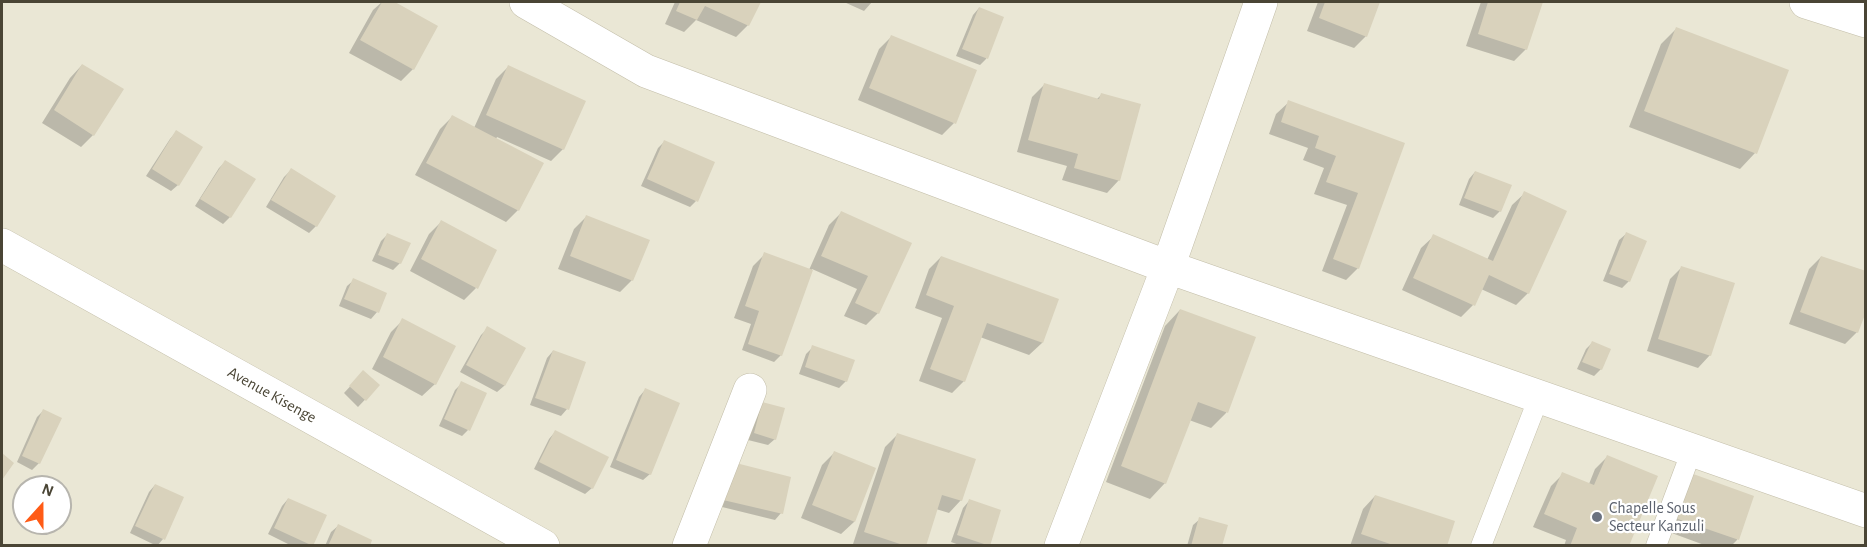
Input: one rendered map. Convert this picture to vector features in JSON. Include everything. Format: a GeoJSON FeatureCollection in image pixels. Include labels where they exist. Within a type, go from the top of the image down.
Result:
{"type":"FeatureCollection","features":[{"type":"Feature","properties":{"kind":"street"},"geometry":{"type":"LineString","coordinates":[[526,2],[646,71],[1168,267],[1866,511]]}},
{"type":"Feature","properties":{"kind":"street"},"geometry":{"type":"LineString","coordinates":[[1061,546],[1168,267],[1261,2]]}},
{"type":"Feature","properties":{"kind":"street"},"geometry":{"type":"LineString","coordinates":[[1806,2],[1866,21]]}},
{"type":"Feature","properties":{"kind":"street","name":"Avenue Kisenge"},"geometry":{"type":"LineString","coordinates":[[2,245],[543,546]]}},
{"type":"Feature","properties":{"kind":"street"},"geometry":{"type":"LineString","coordinates":[[689,546],[750,390]]}},
{"type":"Feature","properties":{"kind":"lane"},"geometry":{"type":"LineString","coordinates":[[1481,546],[1539,397]]}},
{"type":"Feature","properties":{"kind":"lane"},"geometry":{"type":"LineString","coordinates":[[1656,546],[1692,450]]}},
{"type":"Feature","properties":{"kind":"shaded area"},"geometry":{"type":"Polygon","coordinates":[[[2,2],[1865,2],[1865,545],[2,545],[2,2]]]}},
{"type":"Feature","properties":{"kind":"building"},"geometry":{"type":"Polygon","coordinates":[[[382,2],[395,2],[438,26],[414,70],[360,40],[382,2]]]}},
{"type":"Feature","properties":{"kind":"building"},"geometry":{"type":"Polygon","coordinates":[[[680,2],[761,2],[749,26],[705,6],[697,20],[676,11],[680,2]]]}},
{"type":"Feature","properties":{"kind":"building"},"geometry":{"type":"Polygon","coordinates":[[[1325,2],[1380,2],[1367,37],[1319,18],[1325,2]]]}},
{"type":"Feature","properties":{"kind":"building"},"geometry":{"type":"Polygon","coordinates":[[[1488,2],[1543,2],[1527,50],[1478,34],[1488,2]]]}},
{"type":"Feature","properties":{"kind":"building"},"geometry":{"type":"Polygon","coordinates":[[[979,7],[1004,17],[988,59],[962,49],[979,7]]]}},
{"type":"Feature","properties":{"kind":"building"},"geometry":{"type":"Polygon","coordinates":[[[1676,27],[1789,70],[1757,154],[1644,111],[1676,27]]]}},
{"type":"Feature","properties":{"kind":"building"},"geometry":{"type":"Polygon","coordinates":[[[891,35],[977,70],[956,124],[869,88],[891,35]]]}},
{"type":"Feature","properties":{"kind":"building"},"geometry":{"type":"Polygon","coordinates":[[[82,64],[124,89],[94,136],[54,110],[82,64]]]}},
{"type":"Feature","properties":{"kind":"building"},"geometry":{"type":"Polygon","coordinates":[[[508,65],[586,101],[564,150],[486,115],[508,65]]]}},
{"type":"Feature","properties":{"kind":"building"},"geometry":{"type":"Polygon","coordinates":[[[1044,83],[1099,99],[1101,93],[1141,104],[1120,181],[1074,168],[1078,154],[1028,140],[1044,83]]]}},
{"type":"Feature","properties":{"kind":"building"},"geometry":{"type":"Polygon","coordinates":[[[1288,100],[1405,143],[1359,269],[1333,259],[1358,193],[1326,182],[1336,156],[1315,148],[1319,136],[1281,122],[1288,100]]]}},
{"type":"Feature","properties":{"kind":"building"},"geometry":{"type":"Polygon","coordinates":[[[452,115],[544,163],[519,211],[426,163],[452,115]]]}},
{"type":"Feature","properties":{"kind":"building"},"geometry":{"type":"Polygon","coordinates":[[[176,130],[203,147],[179,186],[152,169],[176,130]]]}},
{"type":"Feature","properties":{"kind":"building"},"geometry":{"type":"Polygon","coordinates":[[[664,140],[715,162],[698,202],[647,179],[664,140]]]}},
{"type":"Feature","properties":{"kind":"building"},"geometry":{"type":"Polygon","coordinates":[[[225,160],[256,179],[231,218],[200,199],[225,160]]]}},
{"type":"Feature","properties":{"kind":"building"},"geometry":{"type":"Polygon","coordinates":[[[291,168],[336,196],[317,227],[271,200],[291,168]]]}},
{"type":"Feature","properties":{"kind":"building"},"geometry":{"type":"Polygon","coordinates":[[[1475,171],[1512,185],[1501,212],[1464,198],[1475,171]]]}},
{"type":"Feature","properties":{"kind":"building"},"geometry":{"type":"Polygon","coordinates":[[[1524,191],[1567,211],[1529,294],[1489,275],[1475,306],[1413,278],[1433,234],[1493,261],[1524,191]]]}},
{"type":"Feature","properties":{"kind":"building"},"geometry":{"type":"Polygon","coordinates":[[[841,211],[912,243],[879,314],[855,303],[868,276],[821,256],[841,211]]]}},
{"type":"Feature","properties":{"kind":"building"},"geometry":{"type":"Polygon","coordinates":[[[586,215],[650,240],[633,281],[570,256],[586,215]]]}},
{"type":"Feature","properties":{"kind":"building"},"geometry":{"type":"Polygon","coordinates":[[[441,220],[497,250],[478,289],[421,259],[441,220]]]}},
{"type":"Feature","properties":{"kind":"building"},"geometry":{"type":"Polygon","coordinates":[[[1626,232],[1647,241],[1630,282],[1609,274],[1626,232]]]}},
{"type":"Feature","properties":{"kind":"building"},"geometry":{"type":"Polygon","coordinates":[[[387,233],[411,243],[401,264],[378,255],[387,233]]]}},
{"type":"Feature","properties":{"kind":"building"},"geometry":{"type":"Polygon","coordinates":[[[764,252],[813,270],[782,356],[748,344],[759,311],[745,306],[764,252]]]}},
{"type":"Feature","properties":{"kind":"building"},"geometry":{"type":"Polygon","coordinates":[[[941,256],[1059,299],[1043,343],[987,323],[965,382],[930,369],[954,306],[926,295],[941,256]]]}},
{"type":"Feature","properties":{"kind":"building"},"geometry":{"type":"Polygon","coordinates":[[[1821,256],[1866,271],[1866,312],[1858,333],[1800,312],[1821,256]]]}},
{"type":"Feature","properties":{"kind":"building"},"geometry":{"type":"Polygon","coordinates":[[[1681,266],[1735,283],[1711,356],[1658,339],[1681,266]]]}},
{"type":"Feature","properties":{"kind":"building"},"geometry":{"type":"Polygon","coordinates":[[[353,278],[387,293],[379,313],[344,299],[353,278]]]}},
{"type":"Feature","properties":{"kind":"building"},"geometry":{"type":"Polygon","coordinates":[[[1180,309],[1256,337],[1228,413],[1198,402],[1166,484],[1121,466],[1180,309]]]}},
{"type":"Feature","properties":{"kind":"building"},"geometry":{"type":"Polygon","coordinates":[[[402,318],[456,346],[436,385],[383,357],[402,318]]]}},
{"type":"Feature","properties":{"kind":"building"},"geometry":{"type":"Polygon","coordinates":[[[487,326],[526,348],[505,386],[466,365],[487,326]]]}},
{"type":"Feature","properties":{"kind":"building"},"geometry":{"type":"Polygon","coordinates":[[[1592,341],[1611,349],[1602,370],[1582,362],[1592,341]]]}},
{"type":"Feature","properties":{"kind":"building"},"geometry":{"type":"Polygon","coordinates":[[[812,345],[855,360],[847,382],[805,367],[812,345]]]}},
{"type":"Feature","properties":{"kind":"building"},"geometry":{"type":"Polygon","coordinates":[[[553,350],[586,362],[569,410],[535,398],[553,350]]]}},
{"type":"Feature","properties":{"kind":"building"},"geometry":{"type":"Polygon","coordinates":[[[363,370],[380,385],[366,401],[349,386],[363,370]]]}},
{"type":"Feature","properties":{"kind":"building"},"geometry":{"type":"Polygon","coordinates":[[[461,381],[487,393],[470,431],[444,419],[461,381]]]}},
{"type":"Feature","properties":{"kind":"building"},"geometry":{"type":"Polygon","coordinates":[[[645,388],[680,403],[651,475],[616,460],[645,388]]]}},
{"type":"Feature","properties":{"kind":"building"},"geometry":{"type":"Polygon","coordinates":[[[762,402],[785,408],[776,440],[754,433],[762,402]]]}},
{"type":"Feature","properties":{"kind":"building"},"geometry":{"type":"Polygon","coordinates":[[[43,409],[62,418],[40,464],[22,456],[43,409]]]}},
{"type":"Feature","properties":{"kind":"building"},"geometry":{"type":"Polygon","coordinates":[[[555,430],[609,457],[593,489],[539,462],[555,430]]]}},
{"type":"Feature","properties":{"kind":"building"},"geometry":{"type":"Polygon","coordinates":[[[897,433],[976,459],[962,501],[942,495],[926,546],[906,546],[864,532],[897,433]]]}},
{"type":"Feature","properties":{"kind":"building"},"geometry":{"type":"Polygon","coordinates":[[[834,451],[876,468],[855,522],[812,505],[834,451]]]}},
{"type":"Feature","properties":{"kind":"building"},"geometry":{"type":"Polygon","coordinates":[[[2,453],[14,463],[2,480],[2,453]]]}},
{"type":"Feature","properties":{"kind":"building"},"geometry":{"type":"Polygon","coordinates":[[[1607,455],[1658,476],[1629,546],[1570,546],[1577,528],[1544,514],[1562,472],[1594,485],[1607,455]]]}},
{"type":"Feature","properties":{"kind":"building"},"geometry":{"type":"Polygon","coordinates":[[[732,462],[791,477],[783,514],[723,500],[732,462]]]}},
{"type":"Feature","properties":{"kind":"building"},"geometry":{"type":"Polygon","coordinates":[[[1685,471],[1754,496],[1739,540],[1669,516],[1685,471]]]}},
{"type":"Feature","properties":{"kind":"building"},"geometry":{"type":"Polygon","coordinates":[[[155,484],[184,497],[165,540],[135,526],[155,484]]]}},
{"type":"Feature","properties":{"kind":"building"},"geometry":{"type":"Polygon","coordinates":[[[1375,495],[1455,521],[1447,546],[1396,546],[1361,534],[1375,495]]]}},
{"type":"Feature","properties":{"kind":"building"},"geometry":{"type":"Polygon","coordinates":[[[288,498],[327,515],[313,546],[274,528],[288,498]]]}},
{"type":"Feature","properties":{"kind":"building"},"geometry":{"type":"Polygon","coordinates":[[[969,499],[1001,510],[990,546],[957,535],[969,499]]]}},
{"type":"Feature","properties":{"kind":"building"},"geometry":{"type":"Polygon","coordinates":[[[1199,517],[1228,525],[1222,546],[1191,546],[1199,517]]]}},
{"type":"Feature","properties":{"kind":"building"},"geometry":{"type":"Polygon","coordinates":[[[338,524],[372,540],[370,546],[328,546],[338,524]]]}},
{"type":"Feature","properties":{"kind":"place","name":"Chapelle Sous Secteur Kanzuli"},"geometry":{"type":"Point","coordinates":[1597,517]}}]}
